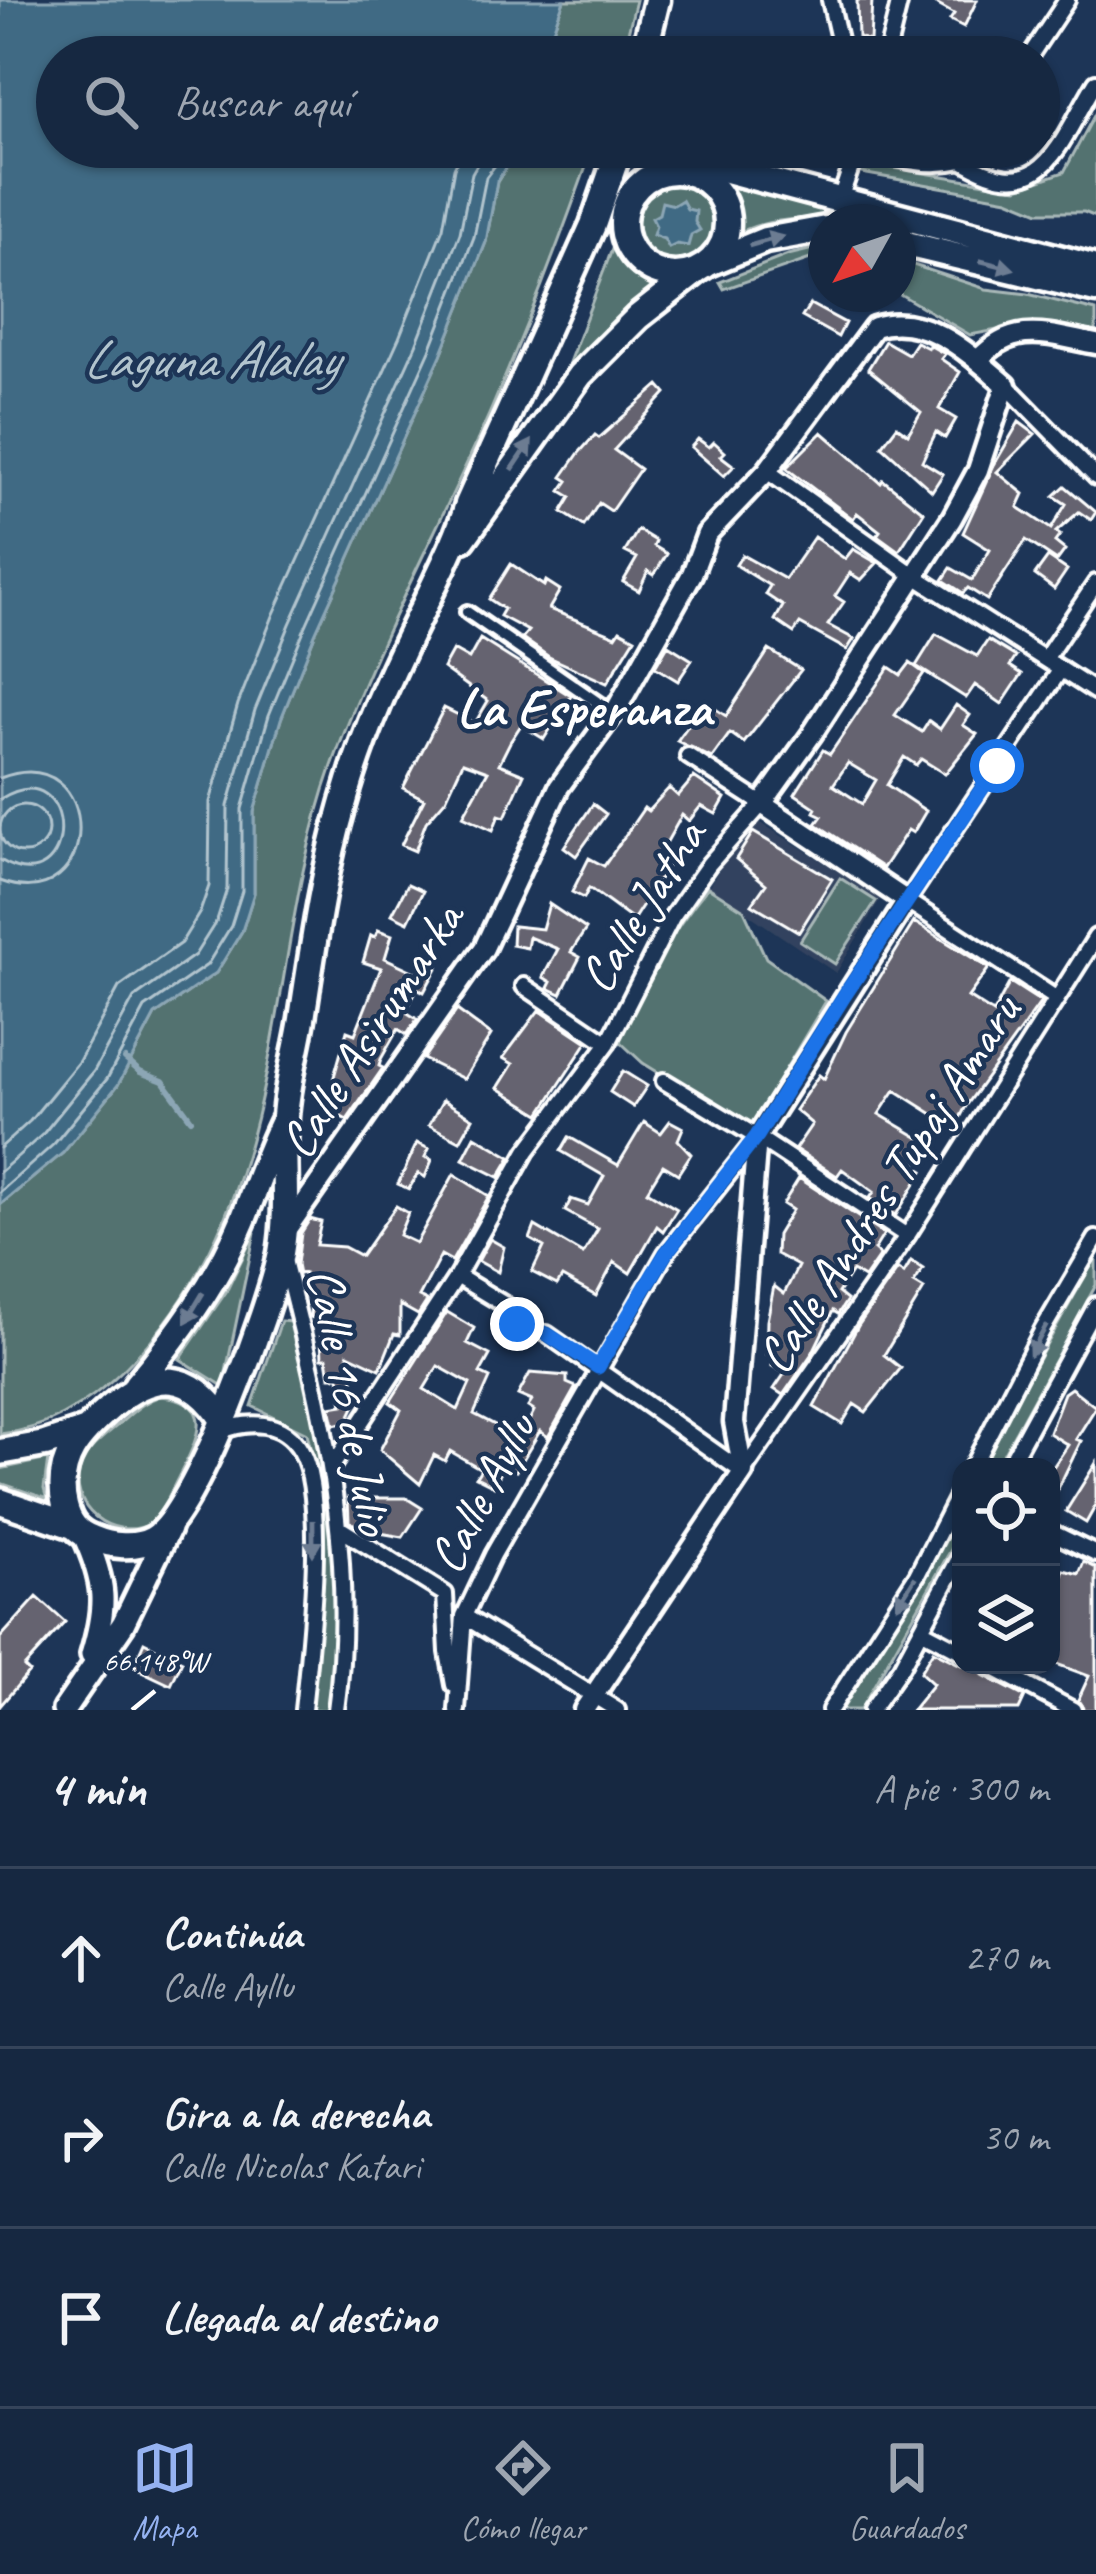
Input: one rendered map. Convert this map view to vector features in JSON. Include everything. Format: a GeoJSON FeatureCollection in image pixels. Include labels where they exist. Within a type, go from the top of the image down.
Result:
{"type":"FeatureCollection","features":[{"type":"Feature","properties":{"kind":"main road"},"geometry":{"type":"LineString","coordinates":[[649,36],[657,0]]}},
{"type":"Feature","properties":{"kind":"main road"},"geometry":{"type":"LineString","coordinates":[[64,1710],[123,1624],[251,1355],[282,1243],[285,1117],[319,913],[358,753],[454,550],[468,504],[593,225],[613,168]]}},
{"type":"Feature","properties":{"kind":"main road"},"geometry":{"type":"LineString","coordinates":[[616,168],[614,203],[624,233],[634,255],[653,270],[675,276],[765,240],[808,232]]}},
{"type":"Feature","properties":{"kind":"main road"},"geometry":{"type":"LineString","coordinates":[[593,225],[651,176],[677,168]]}},
{"type":"Feature","properties":{"kind":"main road"},"geometry":{"type":"LineString","coordinates":[[454,550],[483,517],[580,375],[638,317],[721,250],[728,226],[723,201],[690,168]]}},
{"type":"Feature","properties":{"kind":"main road"},"geometry":{"type":"LineString","coordinates":[[699,168],[1096,268]]}},
{"type":"Feature","properties":{"kind":"main road"},"geometry":{"type":"LineString","coordinates":[[624,233],[626,207],[639,185]]}},
{"type":"Feature","properties":{"kind":"main road"},"geometry":{"type":"LineString","coordinates":[[916,246],[1096,290]]}},
{"type":"Feature","properties":{"kind":"main road"},"geometry":{"type":"LineString","coordinates":[[87,1673],[105,1598],[101,1576],[65,1509],[62,1474],[70,1451],[84,1431],[136,1385],[188,1318],[242,1223],[261,1166],[285,1117]]}},
{"type":"Feature","properties":{"kind":"main road"},"geometry":{"type":"LineString","coordinates":[[136,1385],[178,1381],[203,1396],[220,1426]]}},
{"type":"Feature","properties":{"kind":"main road"},"geometry":{"type":"LineString","coordinates":[[0,1452],[84,1431]]}},
{"type":"Feature","properties":{"kind":"main road"},"geometry":{"type":"LineString","coordinates":[[0,1501],[130,1545],[169,1529]]}},
{"type":"Feature","properties":{"kind":"street"},"geometry":{"type":"LineString","coordinates":[[830,0],[839,36]]}},
{"type":"Feature","properties":{"kind":"street"},"geometry":{"type":"LineString","coordinates":[[891,36],[900,0]]}},
{"type":"Feature","properties":{"kind":"street"},"geometry":{"type":"LineString","coordinates":[[1043,36],[1066,0]]}},
{"type":"Feature","properties":{"kind":"street"},"geometry":{"type":"LineString","coordinates":[[1060,144],[1096,82]]}},
{"type":"Feature","properties":{"kind":"street"},"geometry":{"type":"LineString","coordinates":[[839,202],[851,168]]}},
{"type":"Feature","properties":{"kind":"street"},"geometry":{"type":"LineString","coordinates":[[980,168],[987,175],[1011,181],[1043,168]]}},
{"type":"Feature","properties":{"kind":"street","name":"Calle Asirumarka"},"geometry":{"type":"LineString","coordinates":[[282,1243],[484,949],[559,787],[613,713],[692,574],[707,534],[767,471],[874,327],[896,320],[927,328],[978,360]]}},
{"type":"Feature","properties":{"kind":"street"},"geometry":{"type":"LineString","coordinates":[[1096,344],[1022,334],[998,340],[978,360],[1096,478]]}},
{"type":"Feature","properties":{"kind":"street","name":"Calle Jatha"},"geometry":{"type":"LineString","coordinates":[[333,1465],[457,1276],[527,1150],[608,1043],[672,917],[709,864],[762,804],[915,576],[978,470],[1006,385]]}},
{"type":"Feature","properties":{"kind":"street"},"geometry":{"type":"LineString","coordinates":[[767,471],[915,576],[1096,692]]}},
{"type":"Feature","properties":{"kind":"street"},"geometry":{"type":"LineString","coordinates":[[1045,659],[1096,583]]}},
{"type":"Feature","properties":{"kind":"street"},"geometry":{"type":"LineString","coordinates":[[467,612],[613,713]]}},
{"type":"Feature","properties":{"kind":"street","name":"Calle Ayllu"},"geometry":{"type":"LineString","coordinates":[[457,1706],[464,1616],[598,1367],[666,1253],[757,1136],[1061,669]]}},
{"type":"Feature","properties":{"kind":"street"},"geometry":{"type":"LineString","coordinates":[[688,756],[1057,999]]}},
{"type":"Feature","properties":{"kind":"street","name":"Calle Andres Tupaj Amaru"},"geometry":{"type":"LineString","coordinates":[[743,1472],[907,1236],[1096,938]]}},
{"type":"Feature","properties":{"kind":"street"},"geometry":{"type":"LineString","coordinates":[[524,986],[608,1043]]}},
{"type":"Feature","properties":{"kind":"street"},"geometry":{"type":"LineString","coordinates":[[664,1082],[757,1136],[907,1236]]}},
{"type":"Feature","properties":{"kind":"street"},"geometry":{"type":"LineString","coordinates":[[588,1702],[743,1472],[734,1422],[757,1136]]}},
{"type":"Feature","properties":{"kind":"street"},"geometry":{"type":"LineString","coordinates":[[977,1458],[1096,1239]]}},
{"type":"Feature","properties":{"kind":"street","name":"Calle 16 de Julio"},"geometry":{"type":"LineString","coordinates":[[282,1243],[333,1465],[344,1639],[336,1710]]}},
{"type":"Feature","properties":{"kind":"street"},"geometry":{"type":"LineString","coordinates":[[457,1276],[510,1308],[517,1324],[547,1334],[598,1367],[743,1472]]}},
{"type":"Feature","properties":{"kind":"street"},"geometry":{"type":"LineString","coordinates":[[1013,1458],[1096,1305]]}},
{"type":"Feature","properties":{"kind":"street","name":"Calle 16 de Julio"},"geometry":{"type":"LineString","coordinates":[[220,1426],[249,1422],[272,1427],[290,1437],[302,1452],[308,1474],[313,1617],[303,1710]]}},
{"type":"Feature","properties":{"kind":"street"},"geometry":{"type":"LineString","coordinates":[[830,1710],[917,1574],[952,1506]]}},
{"type":"Feature","properties":{"kind":"street"},"geometry":{"type":"LineString","coordinates":[[339,1528],[446,1594],[448,1652],[457,1706]]}},
{"type":"Feature","properties":{"kind":"street"},"geometry":{"type":"LineString","coordinates":[[1060,1536],[1096,1554]]}},
{"type":"Feature","properties":{"kind":"street"},"geometry":{"type":"LineString","coordinates":[[872,1710],[955,1566]]}},
{"type":"Feature","properties":{"kind":"street"},"geometry":{"type":"LineString","coordinates":[[464,1616],[588,1702],[617,1710]]}},
{"type":"Feature","properties":{"kind":"street"},"geometry":{"type":"LineString","coordinates":[[922,1630],[952,1646]]}},
{"type":"Feature","properties":{"kind":"street"},"geometry":{"type":"LineString","coordinates":[[1005,1674],[1073,1710]]}},
{"type":"Feature","properties":{"kind":"shaded area"},"geometry":{"type":"Polygon","coordinates":[[[753,818],[881,898],[836,973],[708,887],[753,818]]]}},
{"type":"Feature","properties":{"kind":"green space"},"geometry":{"type":"Polygon","coordinates":[[[564,0],[636,0],[627,36],[551,36],[564,0]]]}},
{"type":"Feature","properties":{"kind":"green space"},"geometry":{"type":"Polygon","coordinates":[[[1096,112],[1096,217],[1084,212],[1039,212],[1008,199],[856,172],[857,168],[893,168],[1017,188],[1064,172],[1096,112]]]}},
{"type":"Feature","properties":{"kind":"green space"},"geometry":{"type":"Polygon","coordinates":[[[506,168],[585,168],[505,378],[368,676],[332,766],[300,887],[253,1133],[234,1192],[194,1280],[125,1368],[66,1413],[34,1427],[0,1434],[0,1205],[63,1153],[118,1085],[155,1015],[216,973],[242,931],[254,893],[254,812],[281,719],[441,355],[486,242],[497,182],[506,168]]]}},
{"type":"Feature","properties":{"kind":"green space"},"geometry":{"type":"Polygon","coordinates":[[[724,180],[809,204],[808,219],[770,222],[736,234],[738,213],[724,180]]]}},
{"type":"Feature","properties":{"kind":"green space"},"geometry":{"type":"Polygon","coordinates":[[[675,182],[705,194],[717,224],[705,254],[675,266],[645,254],[633,224],[645,194],[675,182]]]}},
{"type":"Feature","properties":{"kind":"green space"},"geometry":{"type":"Polygon","coordinates":[[[614,244],[632,274],[661,285],[627,312],[562,381],[614,244]]]}},
{"type":"Feature","properties":{"kind":"green space"},"geometry":{"type":"Polygon","coordinates":[[[808,250],[808,260],[724,289],[720,282],[808,250]]]}},
{"type":"Feature","properties":{"kind":"green space"},"geometry":{"type":"Polygon","coordinates":[[[916,266],[986,289],[1096,311],[1096,335],[1019,326],[970,335],[916,304],[916,266]]]}},
{"type":"Feature","properties":{"kind":"green space"},"geometry":{"type":"Polygon","coordinates":[[[840,878],[876,901],[835,964],[800,941],[840,878]]]}},
{"type":"Feature","properties":{"kind":"green space"},"geometry":{"type":"Polygon","coordinates":[[[708,887],[744,910],[766,958],[826,1001],[750,1129],[643,1063],[617,1039],[657,960],[708,887]]]}},
{"type":"Feature","properties":{"kind":"green space"},"geometry":{"type":"Polygon","coordinates":[[[255,1232],[223,1386],[180,1359],[226,1292],[255,1232]]]}},
{"type":"Feature","properties":{"kind":"green space"},"geometry":{"type":"Polygon","coordinates":[[[1096,1257],[1096,1285],[1001,1458],[983,1458],[1096,1257]]]}},
{"type":"Feature","properties":{"kind":"green space"},"geometry":{"type":"Polygon","coordinates":[[[281,1321],[291,1322],[329,1515],[336,1612],[328,1710],[309,1710],[322,1572],[319,1501],[307,1433],[252,1406],[281,1321]]]}},
{"type":"Feature","properties":{"kind":"green space"},"geometry":{"type":"Polygon","coordinates":[[[160,1396],[190,1405],[196,1414],[192,1448],[150,1524],[121,1528],[108,1524],[86,1507],[80,1494],[81,1465],[103,1437],[160,1396]]]}},
{"type":"Feature","properties":{"kind":"green space"},"geometry":{"type":"Polygon","coordinates":[[[48,1459],[47,1499],[0,1483],[0,1469],[48,1459]]]}},
{"type":"Feature","properties":{"kind":"green space"},"geometry":{"type":"Polygon","coordinates":[[[952,1516],[952,1548],[860,1710],[842,1710],[906,1605],[952,1516]]]}},
{"type":"Feature","properties":{"kind":"water","name":"Laguna Alalay"},"geometry":{"type":"Polygon","coordinates":[[[0,0],[564,0],[551,36],[36,36],[36,168],[506,168],[497,181],[486,242],[441,355],[281,719],[254,812],[254,893],[242,931],[216,973],[155,1015],[118,1085],[63,1153],[0,1205],[0,0]]]}},
{"type":"Feature","properties":{"kind":"water"},"geometry":{"type":"Polygon","coordinates":[[[682,200],[687,209],[696,211],[700,230],[691,235],[688,246],[669,248],[664,239],[653,235],[652,218],[659,214],[662,202],[674,205],[682,200]]]}},
{"type":"Feature","properties":{"kind":"building"},"geometry":{"type":"Polygon","coordinates":[[[857,0],[872,0],[870,36],[858,36],[857,0]]]}},
{"type":"Feature","properties":{"kind":"building"},"geometry":{"type":"Polygon","coordinates":[[[929,0],[977,0],[964,27],[950,20],[954,14],[929,0]]]}},
{"type":"Feature","properties":{"kind":"building"},"geometry":{"type":"Polygon","coordinates":[[[808,307],[808,312],[825,312],[845,323],[838,337],[802,317],[808,307]]]}},
{"type":"Feature","properties":{"kind":"building"},"geometry":{"type":"Polygon","coordinates":[[[885,341],[908,354],[916,342],[929,345],[945,354],[941,359],[960,372],[939,409],[956,419],[945,438],[936,432],[922,461],[943,474],[932,491],[882,446],[897,426],[908,434],[921,412],[868,369],[885,341]]]}},
{"type":"Feature","properties":{"kind":"building"},"geometry":{"type":"Polygon","coordinates":[[[659,385],[666,393],[614,450],[640,469],[611,511],[599,503],[584,526],[562,512],[571,497],[561,491],[568,481],[562,477],[579,453],[659,385]]]}},
{"type":"Feature","properties":{"kind":"building"},"geometry":{"type":"Polygon","coordinates":[[[1019,422],[1035,434],[997,472],[1024,494],[1018,507],[1051,529],[1066,504],[1054,496],[1065,486],[1096,512],[1091,520],[1079,512],[1056,532],[1060,535],[1055,542],[1065,550],[1057,561],[1026,540],[987,600],[943,580],[951,568],[972,580],[990,550],[963,533],[1019,422]]]}},
{"type":"Feature","properties":{"kind":"building"},"geometry":{"type":"Polygon","coordinates":[[[822,432],[881,483],[883,480],[924,512],[899,551],[857,513],[853,519],[786,468],[822,432]]]}},
{"type":"Feature","properties":{"kind":"building"},"geometry":{"type":"Polygon","coordinates":[[[698,439],[709,447],[714,442],[725,452],[721,456],[734,466],[724,476],[691,447],[698,439]]]}},
{"type":"Feature","properties":{"kind":"building"},"geometry":{"type":"Polygon","coordinates":[[[638,530],[667,554],[654,575],[648,571],[639,591],[623,582],[637,558],[625,552],[638,530]]]}},
{"type":"Feature","properties":{"kind":"building"},"geometry":{"type":"Polygon","coordinates":[[[814,537],[845,559],[853,549],[877,563],[861,580],[850,573],[835,596],[844,602],[828,625],[854,639],[847,650],[800,624],[794,633],[775,620],[783,606],[765,594],[770,586],[736,565],[742,555],[785,579],[814,537]]]}},
{"type":"Feature","properties":{"kind":"building"},"geometry":{"type":"Polygon","coordinates":[[[1048,557],[1067,570],[1054,589],[1035,575],[1048,557]]]}},
{"type":"Feature","properties":{"kind":"building"},"geometry":{"type":"Polygon","coordinates":[[[511,564],[544,586],[546,581],[560,590],[549,609],[616,636],[620,630],[635,638],[607,683],[549,657],[522,638],[528,631],[500,616],[504,609],[489,599],[511,564]]]}},
{"type":"Feature","properties":{"kind":"building"},"geometry":{"type":"Polygon","coordinates":[[[936,634],[977,656],[988,640],[1016,657],[1010,666],[1022,674],[1002,704],[975,685],[966,698],[916,666],[936,634]]]}},
{"type":"Feature","properties":{"kind":"building"},"geometry":{"type":"Polygon","coordinates":[[[480,639],[571,696],[544,739],[521,725],[510,742],[499,764],[524,774],[505,817],[499,815],[493,830],[463,816],[488,771],[463,762],[446,799],[426,822],[415,851],[401,845],[424,799],[403,788],[444,708],[475,723],[488,701],[443,668],[453,650],[469,659],[480,639]]]}},
{"type":"Feature","properties":{"kind":"building"},"geometry":{"type":"Polygon","coordinates":[[[668,645],[692,660],[678,681],[655,667],[668,645]]]}},
{"type":"Feature","properties":{"kind":"building"},"geometry":{"type":"Polygon","coordinates":[[[769,650],[801,670],[744,743],[730,733],[712,758],[677,741],[705,702],[726,716],[769,650]]]}},
{"type":"Feature","properties":{"kind":"building"},"geometry":{"type":"Polygon","coordinates":[[[910,663],[924,673],[895,715],[922,732],[929,721],[940,729],[956,705],[970,715],[963,725],[977,734],[945,774],[921,759],[916,765],[904,757],[887,785],[926,811],[883,868],[816,824],[822,816],[795,794],[823,750],[830,754],[889,667],[901,675],[910,663]],[[848,763],[833,785],[862,804],[876,780],[848,763]]]}},
{"type":"Feature","properties":{"kind":"building"},"geometry":{"type":"Polygon","coordinates":[[[694,777],[725,798],[716,814],[701,806],[689,821],[682,815],[656,861],[667,867],[633,920],[589,888],[584,898],[572,892],[589,858],[604,866],[644,808],[648,811],[669,788],[678,796],[694,777]]]}},
{"type":"Feature","properties":{"kind":"building"},"geometry":{"type":"Polygon","coordinates":[[[593,804],[606,814],[576,856],[564,847],[593,804]]]}},
{"type":"Feature","properties":{"kind":"building"},"geometry":{"type":"Polygon","coordinates":[[[753,832],[832,879],[799,932],[752,904],[766,884],[736,859],[753,832]]]}},
{"type":"Feature","properties":{"kind":"building"},"geometry":{"type":"Polygon","coordinates":[[[408,884],[423,891],[408,922],[392,914],[408,884]]]}},
{"type":"Feature","properties":{"kind":"building"},"geometry":{"type":"Polygon","coordinates":[[[549,904],[586,929],[571,952],[580,957],[561,994],[548,988],[551,982],[543,977],[558,949],[529,937],[527,948],[512,945],[513,926],[542,929],[549,904]]]}},
{"type":"Feature","properties":{"kind":"building"},"geometry":{"type":"Polygon","coordinates":[[[914,922],[989,968],[968,997],[993,1013],[1010,982],[1041,1002],[955,1128],[895,1090],[879,1114],[928,1143],[915,1166],[923,1171],[896,1215],[870,1198],[874,1192],[842,1169],[837,1176],[795,1149],[812,1124],[795,1110],[819,1075],[824,1079],[846,1032],[914,922]]]}},
{"type":"Feature","properties":{"kind":"building"},"geometry":{"type":"Polygon","coordinates":[[[378,930],[392,935],[385,958],[417,973],[426,959],[438,966],[424,992],[417,988],[406,1012],[417,1019],[407,1035],[398,1029],[381,1059],[383,1068],[347,1120],[325,1108],[347,1031],[355,1034],[381,968],[363,962],[371,935],[375,937],[378,930]]]}},
{"type":"Feature","properties":{"kind":"building"},"geometry":{"type":"Polygon","coordinates":[[[457,1010],[491,1035],[464,1079],[423,1059],[457,1010]]]}},
{"type":"Feature","properties":{"kind":"building"},"geometry":{"type":"Polygon","coordinates":[[[539,1010],[587,1042],[540,1114],[498,1088],[513,1064],[503,1058],[539,1010]]]}},
{"type":"Feature","properties":{"kind":"building"},"geometry":{"type":"Polygon","coordinates":[[[623,1071],[647,1086],[633,1107],[610,1092],[623,1071]]]}},
{"type":"Feature","properties":{"kind":"building"},"geometry":{"type":"Polygon","coordinates":[[[443,1100],[473,1118],[460,1141],[429,1125],[443,1100]]]}},
{"type":"Feature","properties":{"kind":"building"},"geometry":{"type":"Polygon","coordinates":[[[670,1121],[683,1128],[678,1140],[691,1154],[678,1174],[663,1165],[647,1191],[677,1209],[663,1231],[657,1226],[630,1273],[614,1262],[596,1296],[562,1277],[557,1285],[532,1272],[544,1247],[530,1239],[535,1226],[583,1254],[598,1229],[565,1211],[571,1199],[588,1205],[604,1176],[561,1151],[569,1137],[618,1165],[644,1122],[661,1133],[670,1121]]]}},
{"type":"Feature","properties":{"kind":"building"},"geometry":{"type":"Polygon","coordinates":[[[475,1136],[511,1157],[499,1177],[463,1159],[475,1136]]]}},
{"type":"Feature","properties":{"kind":"building"},"geometry":{"type":"Polygon","coordinates":[[[417,1143],[429,1149],[425,1157],[432,1160],[425,1177],[418,1173],[409,1189],[398,1184],[417,1143]]]}},
{"type":"Feature","properties":{"kind":"building"},"geometry":{"type":"Polygon","coordinates":[[[454,1174],[489,1196],[452,1261],[441,1255],[419,1297],[427,1301],[418,1315],[400,1305],[400,1335],[394,1334],[380,1369],[348,1354],[357,1401],[347,1422],[334,1425],[330,1407],[343,1405],[339,1377],[330,1377],[327,1358],[322,1358],[320,1320],[310,1317],[312,1293],[304,1292],[304,1273],[299,1274],[297,1264],[301,1233],[310,1219],[321,1222],[316,1245],[344,1247],[361,1256],[396,1206],[408,1213],[399,1235],[416,1243],[454,1174]]]}},
{"type":"Feature","properties":{"kind":"building"},"geometry":{"type":"Polygon","coordinates":[[[799,1178],[884,1234],[874,1250],[880,1255],[864,1278],[852,1271],[838,1293],[847,1300],[838,1314],[833,1311],[813,1352],[783,1395],[774,1389],[785,1373],[772,1366],[774,1354],[766,1354],[767,1321],[774,1286],[784,1294],[798,1266],[776,1254],[777,1235],[792,1210],[783,1204],[799,1178]]]}},
{"type":"Feature","properties":{"kind":"building"},"geometry":{"type":"Polygon","coordinates":[[[490,1239],[504,1247],[498,1272],[478,1261],[490,1239]]]}},
{"type":"Feature","properties":{"kind":"building"},"geometry":{"type":"Polygon","coordinates":[[[911,1261],[923,1269],[914,1283],[924,1289],[884,1355],[901,1368],[866,1412],[854,1404],[842,1424],[814,1407],[858,1326],[898,1269],[904,1273],[911,1261]]]}},
{"type":"Feature","properties":{"kind":"building"},"geometry":{"type":"Polygon","coordinates":[[[447,1312],[474,1328],[467,1343],[490,1355],[480,1373],[490,1378],[474,1414],[520,1438],[534,1411],[528,1407],[532,1401],[518,1395],[530,1373],[567,1376],[567,1383],[576,1387],[548,1437],[540,1431],[516,1471],[506,1466],[509,1456],[494,1486],[476,1477],[481,1469],[450,1451],[445,1461],[434,1455],[420,1484],[380,1450],[401,1410],[390,1402],[447,1312]],[[438,1366],[424,1389],[458,1410],[470,1384],[438,1366]]]}},
{"type":"Feature","properties":{"kind":"building"},"geometry":{"type":"Polygon","coordinates":[[[1071,1388],[1096,1407],[1076,1439],[1081,1441],[1060,1484],[1059,1458],[1068,1445],[1049,1433],[1064,1393],[1071,1388]]]}},
{"type":"Feature","properties":{"kind":"building"},"geometry":{"type":"Polygon","coordinates":[[[1096,1463],[1096,1505],[1086,1523],[1066,1511],[1096,1463]]]}},
{"type":"Feature","properties":{"kind":"building"},"geometry":{"type":"Polygon","coordinates":[[[348,1498],[406,1498],[422,1508],[403,1537],[363,1530],[349,1521],[348,1498]]]}},
{"type":"Feature","properties":{"kind":"building"},"geometry":{"type":"Polygon","coordinates":[[[1084,1562],[1096,1568],[1096,1710],[1084,1710],[1078,1700],[1089,1676],[1060,1665],[1060,1581],[1064,1570],[1079,1574],[1084,1562]]]}},
{"type":"Feature","properties":{"kind":"building"},"geometry":{"type":"Polygon","coordinates":[[[37,1597],[65,1622],[24,1667],[29,1672],[0,1706],[0,1638],[37,1597]]]}},
{"type":"Feature","properties":{"kind":"building"},"geometry":{"type":"Polygon","coordinates":[[[144,1642],[182,1661],[171,1685],[133,1667],[144,1642]]]}},
{"type":"Feature","properties":{"kind":"building"},"geometry":{"type":"Polygon","coordinates":[[[933,1651],[952,1660],[952,1674],[982,1674],[1025,1697],[1019,1710],[912,1710],[933,1684],[920,1672],[933,1651]]]}},
{"type":"Feature","properties":{"kind":"waterway"},"geometry":{"type":"LineString","coordinates":[[125,1059],[140,1072],[163,1081],[191,1119]]}},
{"type":"Feature","properties":{"kind":"district","name":"La Esperanza"},"geometry":{"type":"Point","coordinates":[584,708]}},
{"type":"Feature","properties":{"kind":"route"},"geometry":{"type":"LineString","coordinates":[[517,1324],[547,1334],[598,1367],[666,1253],[757,1136],[997,766]]}}]}
